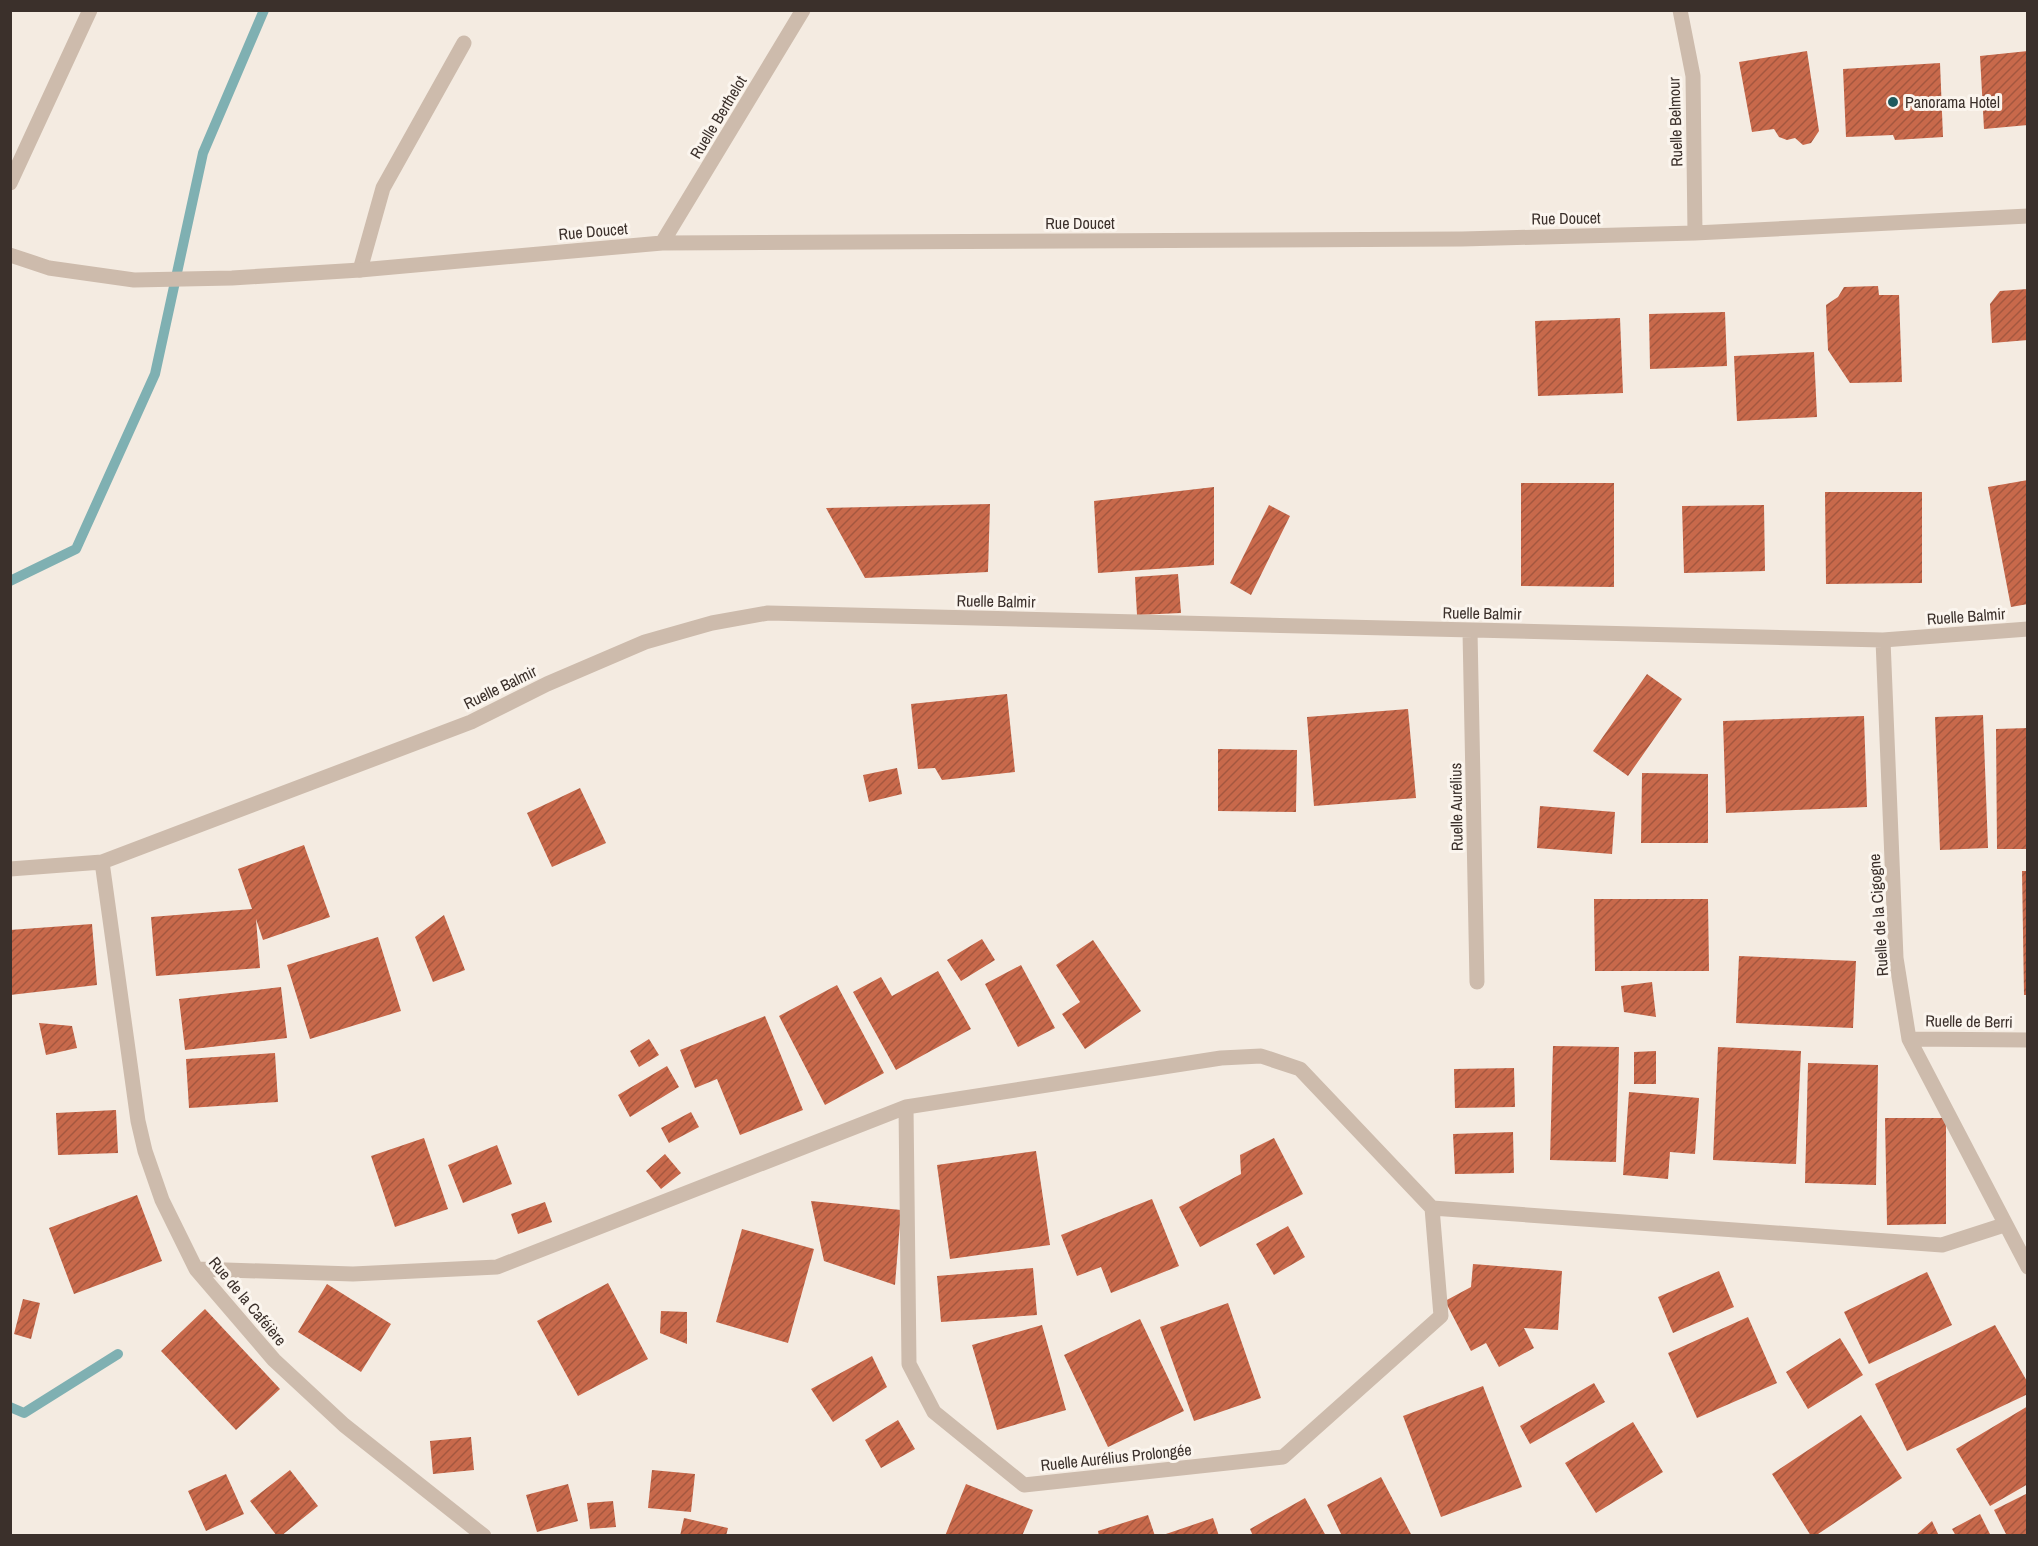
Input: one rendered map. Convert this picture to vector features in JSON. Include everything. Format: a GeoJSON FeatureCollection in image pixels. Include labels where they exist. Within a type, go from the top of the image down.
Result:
{"type":"FeatureCollection","features":[{"type":"Feature","properties":{"kind":"street"},"geometry":{"type":"LineString","coordinates":[[10,183],[90,10]]}},
{"type":"Feature","properties":{"kind":"street","name":"Ruelle Berthelot"},"geometry":{"type":"LineString","coordinates":[[662,243],[803,10]]}},
{"type":"Feature","properties":{"kind":"street","name":"Ruelle Belmour"},"geometry":{"type":"LineString","coordinates":[[1680,10],[1693,76],[1695,233]]}},
{"type":"Feature","properties":{"kind":"street"},"geometry":{"type":"LineString","coordinates":[[360,270],[383,188],[464,43]]}},
{"type":"Feature","properties":{"kind":"street","name":"Rue Doucet"},"geometry":{"type":"LineString","coordinates":[[10,255],[49,268],[134,280],[232,278],[360,270],[662,243],[1450,239],[1695,233],[2028,216]]}},
{"type":"Feature","properties":{"kind":"street","name":"Ruelle Balmir"},"geometry":{"type":"LineString","coordinates":[[10,869],[102,861],[471,722],[547,684],[645,642],[712,623],[768,613],[1882,640],[2028,629]]}},
{"type":"Feature","properties":{"kind":"street","name":"Ruelle Aurélius"},"geometry":{"type":"LineString","coordinates":[[1470,631],[1477,982]]}},
{"type":"Feature","properties":{"kind":"street","name":"Ruelle de la Cigogne"},"geometry":{"type":"LineString","coordinates":[[1882,640],[1896,958],[1910,1039],[2004,1225],[2028,1267]]}},
{"type":"Feature","properties":{"kind":"street","name":"Rue de la Caféière"},"geometry":{"type":"LineString","coordinates":[[102,861],[138,1121],[145,1151],[162,1200],[196,1269],[274,1360],[344,1425],[484,1536]]}},
{"type":"Feature","properties":{"kind":"street","name":"Ruelle de Berri"},"geometry":{"type":"LineString","coordinates":[[1910,1039],[2028,1040]]}},
{"type":"Feature","properties":{"kind":"street"},"geometry":{"type":"LineString","coordinates":[[196,1269],[353,1274],[496,1267],[906,1107],[1221,1058],[1261,1056],[1300,1069],[1432,1208],[1942,1245],[2004,1225]]}},
{"type":"Feature","properties":{"kind":"street","name":"Ruelle Aurélius Prolongée"},"geometry":{"type":"LineString","coordinates":[[906,1107],[909,1364],[934,1412],[1024,1485],[1282,1458],[1441,1316],[1432,1208]]}},
{"type":"Feature","properties":{"kind":"building"},"geometry":{"type":"Polygon","coordinates":[[[1807,51],[1819,131],[1811,143],[1803,145],[1795,138],[1787,140],[1779,137],[1774,129],[1752,132],[1739,62],[1807,51]]]}},
{"type":"Feature","properties":{"kind":"building"},"geometry":{"type":"Polygon","coordinates":[[[2028,51],[2028,125],[1984,129],[1980,56],[2028,51]]]}},
{"type":"Feature","properties":{"kind":"building","name":"Panorama Hotel"},"geometry":{"type":"Polygon","coordinates":[[[1940,63],[1943,137],[1895,140],[1893,135],[1846,137],[1843,69],[1940,63]]]}},
{"type":"Feature","properties":{"kind":"building"},"geometry":{"type":"Polygon","coordinates":[[[1878,286],[1879,295],[1899,295],[1902,382],[1850,383],[1828,350],[1826,305],[1838,297],[1844,287],[1878,286]]]}},
{"type":"Feature","properties":{"kind":"building"},"geometry":{"type":"Polygon","coordinates":[[[2028,289],[2028,340],[1992,343],[1990,304],[2000,291],[2028,289]]]}},
{"type":"Feature","properties":{"kind":"building"},"geometry":{"type":"Polygon","coordinates":[[[1725,312],[1727,366],[1650,369],[1649,314],[1725,312]]]}},
{"type":"Feature","properties":{"kind":"building"},"geometry":{"type":"Polygon","coordinates":[[[1620,318],[1623,393],[1538,396],[1535,321],[1620,318]]]}},
{"type":"Feature","properties":{"kind":"building"},"geometry":{"type":"Polygon","coordinates":[[[1814,352],[1817,417],[1737,421],[1734,356],[1814,352]]]}},
{"type":"Feature","properties":{"kind":"building"},"geometry":{"type":"Polygon","coordinates":[[[2028,480],[2028,604],[2011,607],[1988,487],[2028,480]]]}},
{"type":"Feature","properties":{"kind":"building"},"geometry":{"type":"Polygon","coordinates":[[[1521,483],[1614,483],[1614,587],[1521,586],[1521,483]]]}},
{"type":"Feature","properties":{"kind":"building"},"geometry":{"type":"Polygon","coordinates":[[[1214,487],[1214,565],[1098,573],[1094,501],[1214,487]]]}},
{"type":"Feature","properties":{"kind":"building"},"geometry":{"type":"Polygon","coordinates":[[[1825,492],[1922,492],[1922,583],[1826,584],[1825,492]]]}},
{"type":"Feature","properties":{"kind":"building"},"geometry":{"type":"Polygon","coordinates":[[[990,504],[988,572],[865,578],[826,508],[990,504]]]}},
{"type":"Feature","properties":{"kind":"building"},"geometry":{"type":"Polygon","coordinates":[[[1269,505],[1290,516],[1251,595],[1230,583],[1269,505]]]}},
{"type":"Feature","properties":{"kind":"building"},"geometry":{"type":"Polygon","coordinates":[[[1764,505],[1765,571],[1684,573],[1682,506],[1764,505]]]}},
{"type":"Feature","properties":{"kind":"building"},"geometry":{"type":"Polygon","coordinates":[[[1178,574],[1181,613],[1137,615],[1135,577],[1178,574]]]}},
{"type":"Feature","properties":{"kind":"building"},"geometry":{"type":"Polygon","coordinates":[[[1647,674],[1682,699],[1628,776],[1593,751],[1647,674]]]}},
{"type":"Feature","properties":{"kind":"building"},"geometry":{"type":"Polygon","coordinates":[[[1007,694],[1015,772],[942,780],[935,768],[918,769],[911,704],[1007,694]]]}},
{"type":"Feature","properties":{"kind":"building"},"geometry":{"type":"Polygon","coordinates":[[[1408,709],[1416,798],[1314,806],[1307,717],[1408,709]]]}},
{"type":"Feature","properties":{"kind":"building"},"geometry":{"type":"Polygon","coordinates":[[[1983,715],[1988,848],[1940,850],[1935,717],[1983,715]]]}},
{"type":"Feature","properties":{"kind":"building"},"geometry":{"type":"Polygon","coordinates":[[[1864,716],[1867,807],[1726,813],[1723,721],[1864,716]]]}},
{"type":"Feature","properties":{"kind":"building"},"geometry":{"type":"Polygon","coordinates":[[[2028,728],[2028,849],[1997,849],[1996,729],[2028,728]]]}},
{"type":"Feature","properties":{"kind":"building"},"geometry":{"type":"Polygon","coordinates":[[[1218,749],[1297,750],[1296,812],[1218,811],[1218,749]]]}},
{"type":"Feature","properties":{"kind":"building"},"geometry":{"type":"Polygon","coordinates":[[[897,768],[902,794],[869,802],[863,775],[897,768]]]}},
{"type":"Feature","properties":{"kind":"building"},"geometry":{"type":"Polygon","coordinates":[[[1642,773],[1708,774],[1708,843],[1641,843],[1642,773]]]}},
{"type":"Feature","properties":{"kind":"building"},"geometry":{"type":"Polygon","coordinates":[[[580,788],[606,843],[552,867],[527,813],[580,788]]]}},
{"type":"Feature","properties":{"kind":"building"},"geometry":{"type":"Polygon","coordinates":[[[1540,806],[1615,812],[1612,854],[1537,848],[1540,806]]]}},
{"type":"Feature","properties":{"kind":"building"},"geometry":{"type":"Polygon","coordinates":[[[304,845],[330,917],[263,940],[256,919],[260,968],[156,976],[151,917],[252,909],[238,869],[304,845]]]}},
{"type":"Feature","properties":{"kind":"building"},"geometry":{"type":"Polygon","coordinates":[[[2022,871],[2028,871],[2028,995],[2024,995],[2022,871]]]}},
{"type":"Feature","properties":{"kind":"building"},"geometry":{"type":"Polygon","coordinates":[[[1594,899],[1708,899],[1709,971],[1595,971],[1594,899]]]}},
{"type":"Feature","properties":{"kind":"building"},"geometry":{"type":"Polygon","coordinates":[[[444,915],[465,970],[433,982],[415,937],[444,915]]]}},
{"type":"Feature","properties":{"kind":"building"},"geometry":{"type":"Polygon","coordinates":[[[92,924],[97,985],[10,995],[10,930],[92,924]]]}},
{"type":"Feature","properties":{"kind":"building"},"geometry":{"type":"Polygon","coordinates":[[[378,937],[401,1011],[310,1039],[287,965],[378,937]]]}},
{"type":"Feature","properties":{"kind":"building"},"geometry":{"type":"Polygon","coordinates":[[[982,939],[995,960],[961,981],[947,960],[982,939]]]}},
{"type":"Feature","properties":{"kind":"building"},"geometry":{"type":"Polygon","coordinates":[[[1093,940],[1141,1011],[1085,1049],[1062,1014],[1080,1002],[1056,965],[1093,940]]]}},
{"type":"Feature","properties":{"kind":"building"},"geometry":{"type":"Polygon","coordinates":[[[1739,956],[1856,961],[1853,1028],[1736,1023],[1739,956]]]}},
{"type":"Feature","properties":{"kind":"building"},"geometry":{"type":"Polygon","coordinates":[[[1021,965],[1055,1028],[1018,1047],[985,984],[1021,965]]]}},
{"type":"Feature","properties":{"kind":"building"},"geometry":{"type":"Polygon","coordinates":[[[938,971],[971,1029],[896,1070],[853,992],[881,977],[892,996],[938,971]]]}},
{"type":"Feature","properties":{"kind":"building"},"geometry":{"type":"Polygon","coordinates":[[[1652,982],[1656,1017],[1624,1012],[1621,986],[1652,982]]]}},
{"type":"Feature","properties":{"kind":"building"},"geometry":{"type":"Polygon","coordinates":[[[837,985],[884,1073],[825,1105],[779,1016],[837,985]]]}},
{"type":"Feature","properties":{"kind":"building"},"geometry":{"type":"Polygon","coordinates":[[[281,987],[287,1038],[185,1050],[179,999],[281,987]]]}},
{"type":"Feature","properties":{"kind":"building"},"geometry":{"type":"Polygon","coordinates":[[[765,1016],[803,1110],[740,1135],[717,1079],[695,1088],[680,1050],[765,1016]]]}},
{"type":"Feature","properties":{"kind":"building"},"geometry":{"type":"Polygon","coordinates":[[[39,1023],[72,1026],[77,1048],[46,1055],[39,1023]]]}},
{"type":"Feature","properties":{"kind":"building"},"geometry":{"type":"Polygon","coordinates":[[[649,1039],[659,1055],[639,1067],[630,1051],[649,1039]]]}},
{"type":"Feature","properties":{"kind":"building"},"geometry":{"type":"Polygon","coordinates":[[[1553,1046],[1619,1047],[1616,1162],[1550,1160],[1553,1046]]]}},
{"type":"Feature","properties":{"kind":"building"},"geometry":{"type":"Polygon","coordinates":[[[1718,1047],[1801,1051],[1796,1164],[1713,1160],[1718,1047]]]}},
{"type":"Feature","properties":{"kind":"building"},"geometry":{"type":"Polygon","coordinates":[[[1656,1051],[1656,1084],[1634,1084],[1634,1052],[1656,1051]]]}},
{"type":"Feature","properties":{"kind":"building"},"geometry":{"type":"Polygon","coordinates":[[[275,1053],[278,1102],[189,1108],[186,1059],[275,1053]]]}},
{"type":"Feature","properties":{"kind":"building"},"geometry":{"type":"Polygon","coordinates":[[[1808,1063],[1878,1065],[1876,1185],[1805,1183],[1808,1063]]]}},
{"type":"Feature","properties":{"kind":"building"},"geometry":{"type":"Polygon","coordinates":[[[667,1066],[679,1087],[630,1117],[618,1095],[667,1066]]]}},
{"type":"Feature","properties":{"kind":"building"},"geometry":{"type":"Polygon","coordinates":[[[1514,1068],[1515,1107],[1455,1108],[1454,1069],[1514,1068]]]}},
{"type":"Feature","properties":{"kind":"building"},"geometry":{"type":"Polygon","coordinates":[[[1629,1092],[1699,1098],[1695,1154],[1670,1152],[1668,1179],[1623,1175],[1629,1092]]]}},
{"type":"Feature","properties":{"kind":"building"},"geometry":{"type":"Polygon","coordinates":[[[116,1110],[118,1153],[58,1155],[56,1113],[116,1110]]]}},
{"type":"Feature","properties":{"kind":"building"},"geometry":{"type":"Polygon","coordinates":[[[691,1112],[699,1127],[669,1143],[661,1128],[691,1112]]]}},
{"type":"Feature","properties":{"kind":"building"},"geometry":{"type":"Polygon","coordinates":[[[1885,1118],[1946,1118],[1946,1224],[1887,1225],[1885,1118]]]}},
{"type":"Feature","properties":{"kind":"building"},"geometry":{"type":"Polygon","coordinates":[[[1513,1132],[1514,1173],[1455,1174],[1453,1134],[1513,1132]]]}},
{"type":"Feature","properties":{"kind":"building"},"geometry":{"type":"Polygon","coordinates":[[[424,1138],[448,1209],[395,1227],[371,1156],[424,1138]]]}},
{"type":"Feature","properties":{"kind":"building"},"geometry":{"type":"Polygon","coordinates":[[[1274,1138],[1303,1194],[1200,1247],[1179,1207],[1241,1174],[1240,1155],[1274,1138]]]}},
{"type":"Feature","properties":{"kind":"building"},"geometry":{"type":"Polygon","coordinates":[[[497,1145],[512,1184],[463,1203],[448,1165],[497,1145]]]}},
{"type":"Feature","properties":{"kind":"building"},"geometry":{"type":"Polygon","coordinates":[[[1036,1151],[1050,1245],[950,1259],[937,1165],[1036,1151]]]}},
{"type":"Feature","properties":{"kind":"building"},"geometry":{"type":"Polygon","coordinates":[[[665,1154],[681,1173],[661,1189],[646,1171],[665,1154]]]}},
{"type":"Feature","properties":{"kind":"building"},"geometry":{"type":"Polygon","coordinates":[[[137,1195],[162,1261],[74,1294],[49,1228],[137,1195]]]}},
{"type":"Feature","properties":{"kind":"building"},"geometry":{"type":"Polygon","coordinates":[[[1152,1199],[1179,1266],[1111,1293],[1101,1267],[1077,1276],[1061,1235],[1152,1199]]]}},
{"type":"Feature","properties":{"kind":"building"},"geometry":{"type":"Polygon","coordinates":[[[811,1201],[901,1210],[895,1285],[824,1261],[811,1201]]]}},
{"type":"Feature","properties":{"kind":"building"},"geometry":{"type":"Polygon","coordinates":[[[545,1202],[552,1222],[518,1234],[511,1214],[545,1202]]]}},
{"type":"Feature","properties":{"kind":"building"},"geometry":{"type":"Polygon","coordinates":[[[1288,1226],[1305,1257],[1274,1275],[1256,1244],[1288,1226]]]}},
{"type":"Feature","properties":{"kind":"building"},"geometry":{"type":"Polygon","coordinates":[[[742,1229],[814,1249],[788,1343],[716,1322],[742,1229]]]}},
{"type":"Feature","properties":{"kind":"building"},"geometry":{"type":"Polygon","coordinates":[[[1473,1264],[1562,1271],[1558,1330],[1524,1328],[1534,1348],[1499,1367],[1486,1343],[1471,1351],[1445,1301],[1471,1287],[1473,1264]]]}},
{"type":"Feature","properties":{"kind":"building"},"geometry":{"type":"Polygon","coordinates":[[[1033,1268],[1037,1315],[941,1322],[937,1276],[1033,1268]]]}},
{"type":"Feature","properties":{"kind":"building"},"geometry":{"type":"Polygon","coordinates":[[[1719,1271],[1734,1307],[1673,1333],[1658,1297],[1719,1271]]]}},
{"type":"Feature","properties":{"kind":"building"},"geometry":{"type":"Polygon","coordinates":[[[1927,1272],[1952,1325],[1869,1364],[1844,1312],[1927,1272]]]}},
{"type":"Feature","properties":{"kind":"building"},"geometry":{"type":"Polygon","coordinates":[[[608,1283],[648,1359],[578,1396],[537,1321],[608,1283]]]}},
{"type":"Feature","properties":{"kind":"building"},"geometry":{"type":"Polygon","coordinates":[[[327,1284],[391,1324],[361,1372],[298,1332],[327,1284]]]}},
{"type":"Feature","properties":{"kind":"building"},"geometry":{"type":"Polygon","coordinates":[[[23,1299],[40,1303],[31,1339],[14,1334],[23,1299]]]}},
{"type":"Feature","properties":{"kind":"building"},"geometry":{"type":"Polygon","coordinates":[[[1228,1303],[1261,1398],[1194,1421],[1160,1327],[1228,1303]]]}},
{"type":"Feature","properties":{"kind":"building"},"geometry":{"type":"Polygon","coordinates":[[[205,1309],[280,1389],[236,1430],[161,1351],[205,1309]]]}},
{"type":"Feature","properties":{"kind":"building"},"geometry":{"type":"Polygon","coordinates":[[[661,1311],[687,1312],[687,1344],[660,1333],[661,1311]]]}},
{"type":"Feature","properties":{"kind":"building"},"geometry":{"type":"Polygon","coordinates":[[[1748,1317],[1777,1383],[1697,1418],[1668,1353],[1748,1317]]]}},
{"type":"Feature","properties":{"kind":"building"},"geometry":{"type":"Polygon","coordinates":[[[1140,1319],[1184,1411],[1108,1447],[1064,1355],[1140,1319]]]}},
{"type":"Feature","properties":{"kind":"building"},"geometry":{"type":"Polygon","coordinates":[[[1042,1325],[1066,1410],[997,1430],[972,1345],[1042,1325]]]}},
{"type":"Feature","properties":{"kind":"building"},"geometry":{"type":"Polygon","coordinates":[[[1995,1325],[2028,1383],[2028,1394],[1907,1451],[1875,1384],[1995,1325]]]}},
{"type":"Feature","properties":{"kind":"building"},"geometry":{"type":"Polygon","coordinates":[[[1840,1338],[1863,1375],[1808,1409],[1786,1372],[1840,1338]]]}},
{"type":"Feature","properties":{"kind":"building"},"geometry":{"type":"Polygon","coordinates":[[[872,1356],[887,1387],[833,1422],[811,1389],[872,1356]]]}},
{"type":"Feature","properties":{"kind":"building"},"geometry":{"type":"Polygon","coordinates":[[[1594,1383],[1605,1402],[1530,1444],[1520,1426],[1594,1383]]]}},
{"type":"Feature","properties":{"kind":"building"},"geometry":{"type":"Polygon","coordinates":[[[1483,1386],[1522,1487],[1441,1517],[1403,1416],[1483,1386]]]}},
{"type":"Feature","properties":{"kind":"building"},"geometry":{"type":"Polygon","coordinates":[[[2028,1406],[2028,1484],[1990,1506],[1956,1449],[2028,1406]]]}},
{"type":"Feature","properties":{"kind":"building"},"geometry":{"type":"Polygon","coordinates":[[[1861,1415],[1902,1478],[1815,1536],[1811,1536],[1772,1474],[1861,1415]]]}},
{"type":"Feature","properties":{"kind":"building"},"geometry":{"type":"Polygon","coordinates":[[[898,1420],[915,1449],[881,1468],[865,1440],[898,1420]]]}},
{"type":"Feature","properties":{"kind":"building"},"geometry":{"type":"Polygon","coordinates":[[[1633,1422],[1663,1472],[1596,1513],[1565,1463],[1633,1422]]]}},
{"type":"Feature","properties":{"kind":"building"},"geometry":{"type":"Polygon","coordinates":[[[471,1437],[474,1470],[433,1474],[430,1441],[471,1437]]]}},
{"type":"Feature","properties":{"kind":"building"},"geometry":{"type":"Polygon","coordinates":[[[290,1470],[318,1506],[281,1536],[277,1536],[250,1501],[290,1470]]]}},
{"type":"Feature","properties":{"kind":"building"},"geometry":{"type":"Polygon","coordinates":[[[652,1470],[695,1474],[691,1512],[648,1508],[652,1470]]]}},
{"type":"Feature","properties":{"kind":"building"},"geometry":{"type":"Polygon","coordinates":[[[226,1474],[244,1514],[206,1531],[188,1491],[226,1474]]]}},
{"type":"Feature","properties":{"kind":"building"},"geometry":{"type":"Polygon","coordinates":[[[1381,1477],[1412,1536],[1342,1536],[1327,1505],[1381,1477]]]}},
{"type":"Feature","properties":{"kind":"building"},"geometry":{"type":"Polygon","coordinates":[[[568,1484],[578,1521],[537,1532],[526,1495],[568,1484]]]}},
{"type":"Feature","properties":{"kind":"building"},"geometry":{"type":"Polygon","coordinates":[[[966,1484],[1033,1510],[1022,1536],[945,1536],[966,1484]]]}},
{"type":"Feature","properties":{"kind":"building"},"geometry":{"type":"Polygon","coordinates":[[[2028,1493],[2028,1536],[2007,1536],[1994,1510],[2028,1493]]]}},
{"type":"Feature","properties":{"kind":"building"},"geometry":{"type":"Polygon","coordinates":[[[1305,1498],[1326,1536],[1253,1536],[1250,1529],[1305,1498]]]}},
{"type":"Feature","properties":{"kind":"building"},"geometry":{"type":"Polygon","coordinates":[[[613,1501],[616,1527],[590,1529],[587,1503],[613,1501]]]}},
{"type":"Feature","properties":{"kind":"building"},"geometry":{"type":"Polygon","coordinates":[[[1980,1514],[1991,1536],[1956,1536],[1952,1529],[1980,1514]]]}},
{"type":"Feature","properties":{"kind":"building"},"geometry":{"type":"Polygon","coordinates":[[[1148,1515],[1155,1536],[1099,1536],[1098,1531],[1148,1515]]]}},
{"type":"Feature","properties":{"kind":"building"},"geometry":{"type":"Polygon","coordinates":[[[684,1518],[728,1528],[726,1536],[680,1536],[684,1518]]]}},
{"type":"Feature","properties":{"kind":"building"},"geometry":{"type":"Polygon","coordinates":[[[1213,1518],[1219,1536],[1163,1536],[1163,1535],[1213,1518]]]}},
{"type":"Feature","properties":{"kind":"building"},"geometry":{"type":"Polygon","coordinates":[[[1932,1521],[1939,1536],[1915,1536],[1932,1521]]]}},
{"type":"Feature","properties":{"kind":"waterway"},"geometry":{"type":"LineString","coordinates":[[10,581],[76,549],[155,374],[203,153],[264,10]]}},
{"type":"Feature","properties":{"kind":"waterway"},"geometry":{"type":"LineString","coordinates":[[10,1407],[24,1413],[118,1354]]}},
{"type":"Feature","properties":{"kind":"place","name":"Panorama Hotel"},"geometry":{"type":"Point","coordinates":[1893,102]}}]}
